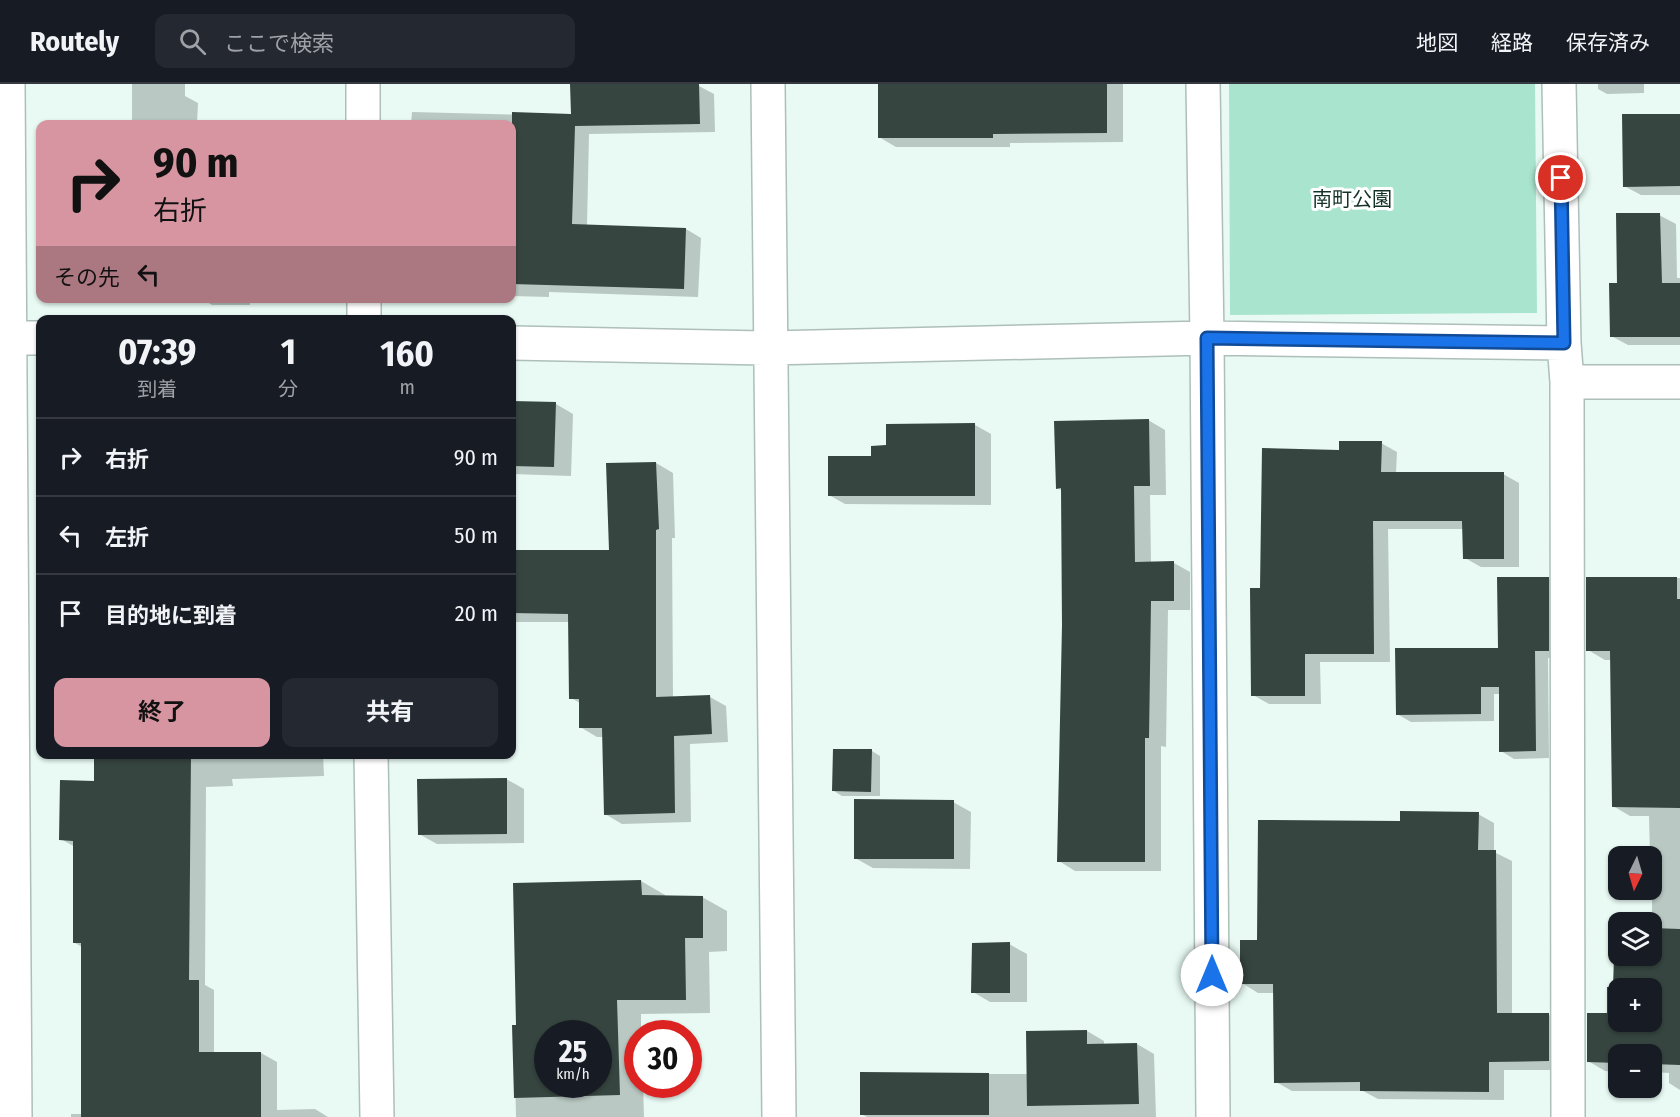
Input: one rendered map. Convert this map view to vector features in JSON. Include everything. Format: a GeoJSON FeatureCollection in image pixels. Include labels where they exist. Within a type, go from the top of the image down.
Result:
{"type":"FeatureCollection","features":[{"type":"Feature","properties":{"kind":"street"},"geometry":{"type":"LineString","coordinates":[[8,84],[15,1117]]}},
{"type":"Feature","properties":{"kind":"street"},"geometry":{"type":"LineString","coordinates":[[363,84],[363,120]]}},
{"type":"Feature","properties":{"kind":"street"},"geometry":{"type":"LineString","coordinates":[[768,84],[779,1117]]}},
{"type":"Feature","properties":{"kind":"street"},"geometry":{"type":"LineString","coordinates":[[1203,84],[1213,1117]]}},
{"type":"Feature","properties":{"kind":"street"},"geometry":{"type":"LineString","coordinates":[[1559,84],[1564,343],[1567,382],[1568,1117]]}},
{"type":"Feature","properties":{"kind":"street"},"geometry":{"type":"LineString","coordinates":[[9,338],[36,338]]}},
{"type":"Feature","properties":{"kind":"street"},"geometry":{"type":"LineString","coordinates":[[516,343],[770,348],[1207,338],[1564,343]]}},
{"type":"Feature","properties":{"kind":"street"},"geometry":{"type":"LineString","coordinates":[[1567,382],[1680,382]]}},
{"type":"Feature","properties":{"kind":"street"},"geometry":{"type":"LineString","coordinates":[[371,759],[377,1117]]}},
{"type":"Feature","properties":{"kind":"green space","name":"南町公園"},"geometry":{"type":"Polygon","coordinates":[[[1229,84],[1535,84],[1537,313],[1230,315],[1229,84]]]}},
{"type":"Feature","properties":{"kind":"building"},"geometry":{"type":"Polygon","coordinates":[[[570,84],[699,84],[700,124],[575,126],[572,224],[686,228],[684,289],[516,284],[516,120],[512,120],[512,112],[571,114],[570,84]]]}},
{"type":"Feature","properties":{"kind":"building"},"geometry":{"type":"Polygon","coordinates":[[[878,84],[1107,84],[1107,133],[993,134],[993,138],[878,138],[878,84]]]}},
{"type":"Feature","properties":{"kind":"building"},"geometry":{"type":"Polygon","coordinates":[[[1622,114],[1680,114],[1680,186],[1623,187],[1622,114]]]}},
{"type":"Feature","properties":{"kind":"building"},"geometry":{"type":"Polygon","coordinates":[[[1616,213],[1660,213],[1662,283],[1680,283],[1680,337],[1610,337],[1609,283],[1617,283],[1616,213]]]}},
{"type":"Feature","properties":{"kind":"building"},"geometry":{"type":"Polygon","coordinates":[[[516,401],[556,402],[554,467],[516,466],[516,401]]]}},
{"type":"Feature","properties":{"kind":"building"},"geometry":{"type":"Polygon","coordinates":[[[1149,419],[1150,486],[1134,486],[1135,562],[1174,561],[1174,601],[1151,601],[1149,738],[1145,738],[1145,862],[1057,862],[1062,625],[1061,488],[1056,489],[1054,421],[1149,419]]]}},
{"type":"Feature","properties":{"kind":"building"},"geometry":{"type":"Polygon","coordinates":[[[975,423],[975,496],[828,496],[828,456],[871,456],[871,446],[886,445],[886,424],[975,423]]]}},
{"type":"Feature","properties":{"kind":"building"},"geometry":{"type":"Polygon","coordinates":[[[1339,441],[1382,441],[1381,472],[1504,472],[1504,559],[1463,559],[1462,521],[1373,521],[1374,654],[1305,654],[1305,696],[1251,696],[1250,588],[1260,588],[1262,448],[1339,450],[1339,441]]]}},
{"type":"Feature","properties":{"kind":"building"},"geometry":{"type":"Polygon","coordinates":[[[656,462],[659,529],[656,530],[656,697],[710,695],[712,734],[674,736],[675,813],[604,815],[602,728],[579,728],[579,699],[569,699],[568,614],[516,613],[516,550],[609,550],[606,463],[656,462]]]}},
{"type":"Feature","properties":{"kind":"building"},"geometry":{"type":"Polygon","coordinates":[[[1497,577],[1549,577],[1549,651],[1535,651],[1536,751],[1499,752],[1499,687],[1481,687],[1481,714],[1396,715],[1395,648],[1498,648],[1497,577]]]}},
{"type":"Feature","properties":{"kind":"building"},"geometry":{"type":"Polygon","coordinates":[[[1586,577],[1677,577],[1677,599],[1680,599],[1680,808],[1612,807],[1610,651],[1586,651],[1586,577]]]}},
{"type":"Feature","properties":{"kind":"building"},"geometry":{"type":"Polygon","coordinates":[[[833,749],[872,749],[871,792],[832,791],[833,749]]]}},
{"type":"Feature","properties":{"kind":"building"},"geometry":{"type":"Polygon","coordinates":[[[94,759],[191,759],[189,980],[199,980],[199,1052],[261,1052],[261,1117],[81,1117],[81,943],[73,943],[73,841],[59,840],[60,780],[94,781],[94,759]]]}},
{"type":"Feature","properties":{"kind":"building"},"geometry":{"type":"Polygon","coordinates":[[[507,778],[507,834],[418,835],[417,779],[507,778]]]}},
{"type":"Feature","properties":{"kind":"building"},"geometry":{"type":"Polygon","coordinates":[[[854,799],[954,800],[954,859],[854,859],[854,799]]]}},
{"type":"Feature","properties":{"kind":"building"},"geometry":{"type":"Polygon","coordinates":[[[1400,811],[1479,812],[1478,850],[1496,850],[1497,1013],[1549,1013],[1549,1061],[1489,1062],[1489,1092],[1360,1091],[1360,1082],[1274,1083],[1273,984],[1240,984],[1240,940],[1257,940],[1258,820],[1400,821],[1400,811]]]}},
{"type":"Feature","properties":{"kind":"building"},"geometry":{"type":"Polygon","coordinates":[[[641,880],[642,895],[703,896],[703,938],[685,938],[686,1000],[617,1000],[620,1095],[612,1095],[612,1020],[534,1020],[534,1097],[514,1098],[512,1025],[516,1025],[513,883],[641,880]]]}},
{"type":"Feature","properties":{"kind":"building"},"geometry":{"type":"Polygon","coordinates":[[[1662,928],[1680,929],[1680,1065],[1662,1064],[1662,1044],[1608,1044],[1608,1063],[1587,1062],[1587,1013],[1607,1013],[1607,987],[1608,1032],[1662,1032],[1662,978],[1613,978],[1614,966],[1662,966],[1662,928]]]}},
{"type":"Feature","properties":{"kind":"building"},"geometry":{"type":"Polygon","coordinates":[[[1010,942],[1010,993],[971,993],[972,943],[1010,942]]]}},
{"type":"Feature","properties":{"kind":"building"},"geometry":{"type":"Polygon","coordinates":[[[1087,1030],[1087,1044],[1137,1043],[1139,1104],[1027,1106],[1026,1031],[1087,1030]]]}},
{"type":"Feature","properties":{"kind":"building"},"geometry":{"type":"Polygon","coordinates":[[[860,1072],[989,1073],[989,1115],[860,1115],[860,1072]]]}},
{"type":"Feature","properties":{"kind":"route"},"geometry":{"type":"LineString","coordinates":[[1212,975],[1207,338],[1564,343],[1561,178]]}}]}
